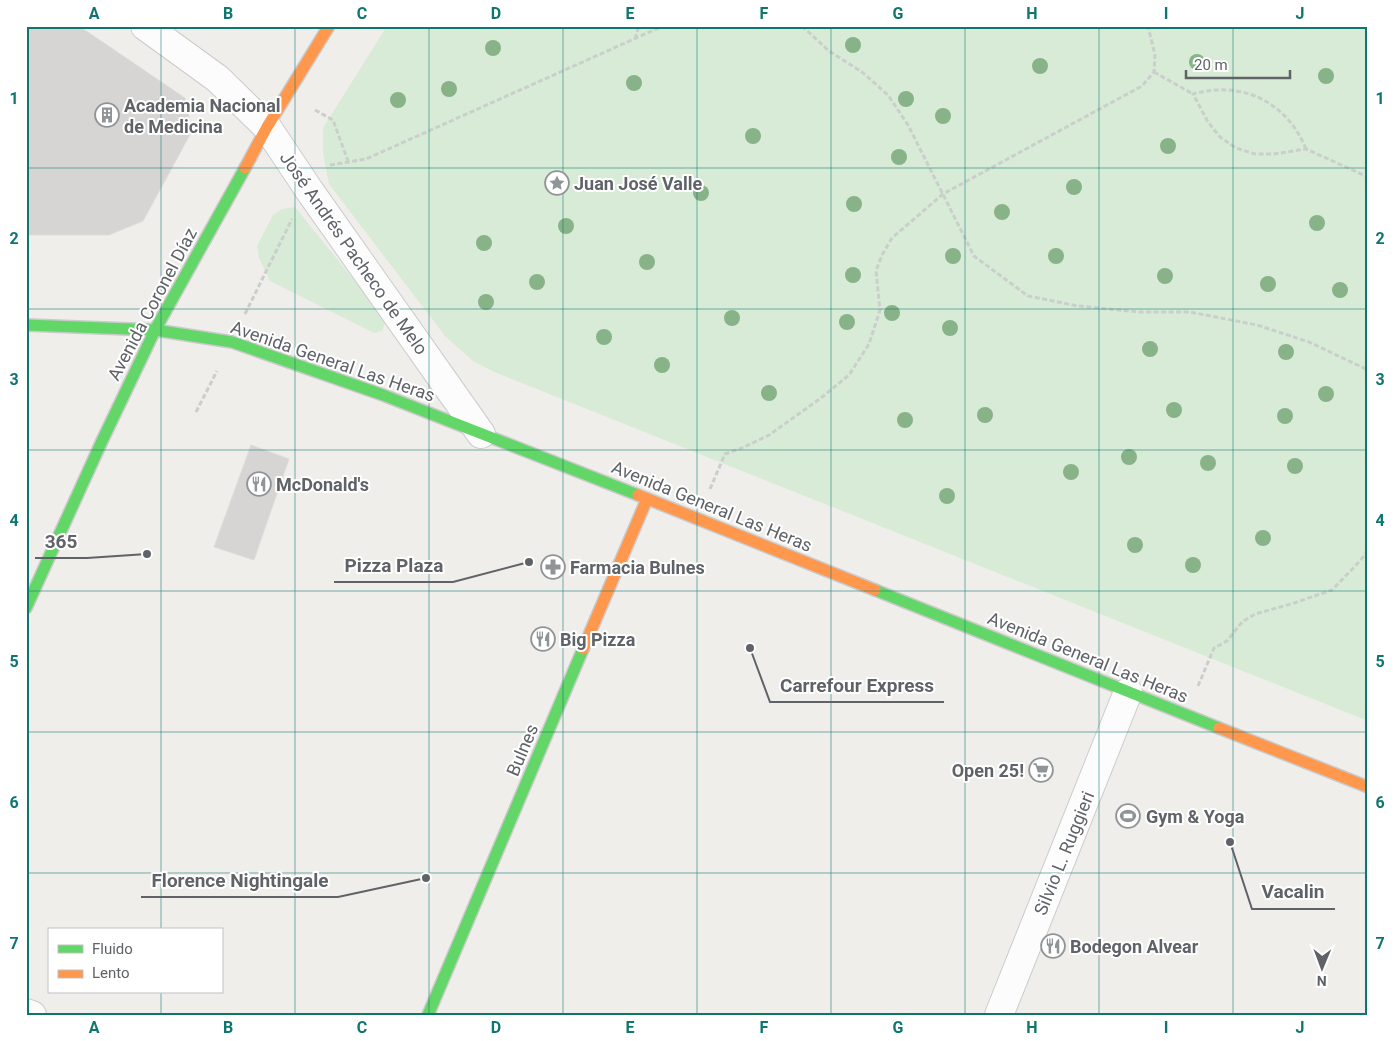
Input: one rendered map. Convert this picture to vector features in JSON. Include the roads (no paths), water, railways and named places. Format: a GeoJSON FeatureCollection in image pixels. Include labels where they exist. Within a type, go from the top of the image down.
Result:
{"type":"FeatureCollection","features":[{"type":"Feature","properties":{"kind":"main road","name":"Avenida Coronel Díaz"},"geometry":{"type":"LineString","coordinates":[[26,608],[155,330],[267,127],[328,26]]}},
{"type":"Feature","properties":{"kind":"main road","name":"Avenida General Las Heras"},"geometry":{"type":"LineString","coordinates":[[26,325],[155,330],[232,342],[383,395],[1368,787]]}},
{"type":"Feature","properties":{"kind":"main road","name":"Bulnes"},"geometry":{"type":"LineString","coordinates":[[428,1015],[647,499]]}},
{"type":"Feature","properties":{"kind":"street","name":"José Andrés Pacheco de Melo"},"geometry":{"type":"LineString","coordinates":[[145,26],[218,79],[267,127],[309,190],[481,434]]}},
{"type":"Feature","properties":{"kind":"street","name":"Silvio L. Ruggieri"},"geometry":{"type":"LineString","coordinates":[[999,1015],[1128,692]]}},
{"type":"Feature","properties":{"kind":"street"},"geometry":{"type":"LineString","coordinates":[[26,1013],[32,1015]]}},
{"type":"Feature","properties":{"kind":"place","name":"Academia Nacional de Medicina"},"geometry":{"type":"Point","coordinates":[107,115]}},
{"type":"Feature","properties":{"kind":"place","name":"Juan José Valle"},"geometry":{"type":"Point","coordinates":[557,183]}},
{"type":"Feature","properties":{"kind":"place","name":"McDonald's"},"geometry":{"type":"Point","coordinates":[259,484]}},
{"type":"Feature","properties":{"kind":"place","name":"365"},"geometry":{"type":"Point","coordinates":[147,554]}},
{"type":"Feature","properties":{"kind":"place","name":"Pizza Plaza"},"geometry":{"type":"Point","coordinates":[529,562]}},
{"type":"Feature","properties":{"kind":"place","name":"Farmacia Bulnes"},"geometry":{"type":"Point","coordinates":[553,567]}},
{"type":"Feature","properties":{"kind":"place","name":"Big Pizza"},"geometry":{"type":"Point","coordinates":[543,639]}},
{"type":"Feature","properties":{"kind":"place","name":"Carrefour Express"},"geometry":{"type":"Point","coordinates":[750,648]}},
{"type":"Feature","properties":{"kind":"place","name":"Open 25!"},"geometry":{"type":"Point","coordinates":[1041,770]}},
{"type":"Feature","properties":{"kind":"place","name":"Gym & Yoga"},"geometry":{"type":"Point","coordinates":[1128,816]}},
{"type":"Feature","properties":{"kind":"place","name":"Vacalin"},"geometry":{"type":"Point","coordinates":[1230,842]}},
{"type":"Feature","properties":{"kind":"place","name":"Florence Nightingale"},"geometry":{"type":"Point","coordinates":[426,878]}},
{"type":"Feature","properties":{"kind":"place","name":"Bodegon Alvear"},"geometry":{"type":"Point","coordinates":[1053,946]}}]}
